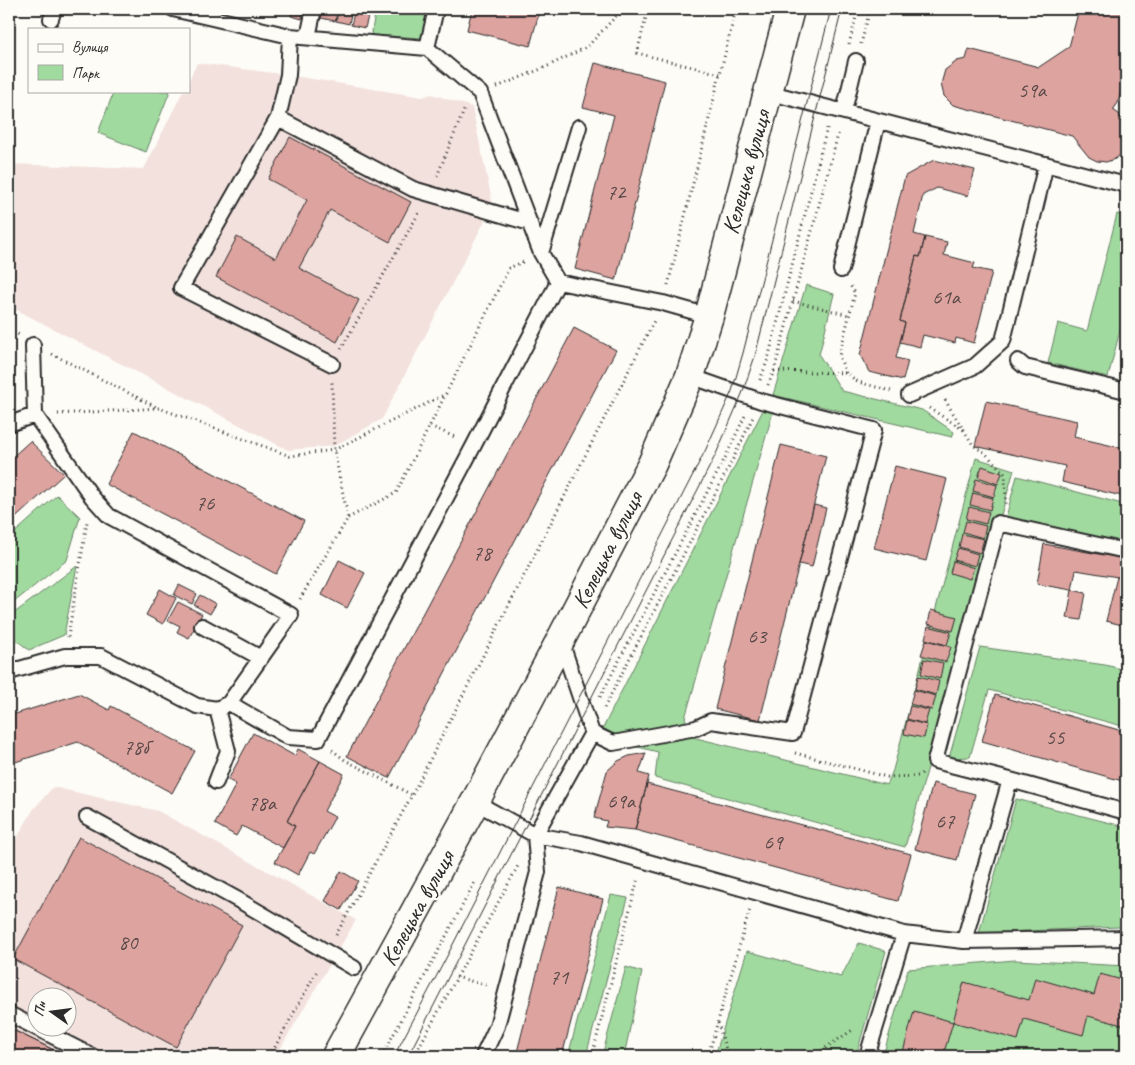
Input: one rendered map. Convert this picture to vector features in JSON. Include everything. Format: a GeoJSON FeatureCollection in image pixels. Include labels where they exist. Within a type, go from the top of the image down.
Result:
{"type":"FeatureCollection","features":[{"type":"Feature","properties":{"kind":"main road","name":"Келецька вулиця"},"geometry":{"type":"LineString","coordinates":[[336,1056],[475,802],[652,464],[690,376],[709,316],[790,9]]}},
{"type":"Feature","properties":{"kind":"lane"},"geometry":{"type":"LineString","coordinates":[[173,9],[290,36],[427,48],[477,90],[541,253],[558,282],[663,304],[709,316]]}},
{"type":"Feature","properties":{"kind":"lane"},"geometry":{"type":"LineString","coordinates":[[308,37],[314,9]]}},
{"type":"Feature","properties":{"kind":"lane"},"geometry":{"type":"LineString","coordinates":[[427,48],[436,9]]}},
{"type":"Feature","properties":{"kind":"lane"},"geometry":{"type":"LineString","coordinates":[[290,36],[288,75],[278,118],[181,288],[332,364]]}},
{"type":"Feature","properties":{"kind":"lane"},"geometry":{"type":"LineString","coordinates":[[838,110],[856,61]]}},
{"type":"Feature","properties":{"kind":"lane"},"geometry":{"type":"LineString","coordinates":[[767,92],[1126,185]]}},
{"type":"Feature","properties":{"kind":"lane"},"geometry":{"type":"LineString","coordinates":[[278,118],[413,189],[530,223]]}},
{"type":"Feature","properties":{"kind":"lane"},"geometry":{"type":"LineString","coordinates":[[841,270],[878,121]]}},
{"type":"Feature","properties":{"kind":"lane"},"geometry":{"type":"LineString","coordinates":[[541,253],[579,127]]}},
{"type":"Feature","properties":{"kind":"lane"},"geometry":{"type":"LineString","coordinates":[[909,395],[975,366],[1003,341],[1046,164]]}},
{"type":"Feature","properties":{"kind":"lane"},"geometry":{"type":"LineString","coordinates":[[9,672],[65,656],[101,656],[197,706],[223,706],[288,737],[318,739],[558,282]]}},
{"type":"Feature","properties":{"kind":"lane"},"geometry":{"type":"LineString","coordinates":[[33,345],[35,416],[92,497],[109,516],[291,615],[261,658],[223,706],[228,751],[216,782]]}},
{"type":"Feature","properties":{"kind":"lane"},"geometry":{"type":"LineString","coordinates":[[1018,361],[1025,367],[1126,391]]}},
{"type":"Feature","properties":{"kind":"lane"},"geometry":{"type":"LineString","coordinates":[[561,639],[589,727],[613,743],[696,728],[710,721],[793,733],[874,430],[757,400],[690,376]]}},
{"type":"Feature","properties":{"kind":"lane"},"geometry":{"type":"LineString","coordinates":[[9,424],[35,416]]}},
{"type":"Feature","properties":{"kind":"lane"},"geometry":{"type":"LineString","coordinates":[[1126,551],[998,522],[935,761],[1126,812]]}},
{"type":"Feature","properties":{"kind":"lane"},"geometry":{"type":"LineString","coordinates":[[202,626],[261,658]]}},
{"type":"Feature","properties":{"kind":"lane"},"geometry":{"type":"LineString","coordinates":[[483,1056],[497,1026],[538,872],[535,835],[589,727]]}},
{"type":"Feature","properties":{"kind":"lane"},"geometry":{"type":"LineString","coordinates":[[964,941],[1010,780]]}},
{"type":"Feature","properties":{"kind":"lane"},"geometry":{"type":"LineString","coordinates":[[475,802],[535,835],[581,843],[904,934],[964,941],[1126,938]]}},
{"type":"Feature","properties":{"kind":"lane"},"geometry":{"type":"LineString","coordinates":[[87,817],[240,900],[354,968]]}},
{"type":"Feature","properties":{"kind":"lane"},"geometry":{"type":"LineString","coordinates":[[867,1056],[904,934]]}},
{"type":"Feature","properties":{"kind":"lane"},"geometry":{"type":"LineString","coordinates":[[9,1014],[92,1056]]}},
{"type":"Feature","properties":{"kind":"path"},"geometry":{"type":"LineString","coordinates":[[348,518],[334,450],[332,364],[430,194],[477,90],[546,67],[587,47],[618,14],[627,9]]}},
{"type":"Feature","properties":{"kind":"path"},"geometry":{"type":"LineString","coordinates":[[648,9],[637,53],[720,74]]}},
{"type":"Feature","properties":{"kind":"path"},"geometry":{"type":"LineString","coordinates":[[270,1056],[412,795],[663,304],[736,9]]}},
{"type":"Feature","properties":{"kind":"path"},"geometry":{"type":"LineString","coordinates":[[848,45],[858,9]]}},
{"type":"Feature","properties":{"kind":"path"},"geometry":{"type":"LineString","coordinates":[[856,61],[870,9]]}},
{"type":"Feature","properties":{"kind":"path"},"geometry":{"type":"LineString","coordinates":[[589,727],[725,458],[774,371],[793,301],[838,110]]}},
{"type":"Feature","properties":{"kind":"path"},"geometry":{"type":"LineString","coordinates":[[589,727],[732,461],[757,400],[838,110]]}},
{"type":"Feature","properties":{"kind":"path"},"geometry":{"type":"LineString","coordinates":[[291,615],[348,518],[396,493],[509,268],[541,253]]}},
{"type":"Feature","properties":{"kind":"path"},"geometry":{"type":"LineString","coordinates":[[841,270],[855,293],[839,356],[846,372],[858,382],[909,395],[964,430]]}},
{"type":"Feature","properties":{"kind":"path"},"geometry":{"type":"LineString","coordinates":[[793,301],[849,315]]}},
{"type":"Feature","properties":{"kind":"path"},"geometry":{"type":"LineString","coordinates":[[9,329],[33,345],[159,408],[290,456],[334,450],[446,394]]}},
{"type":"Feature","properties":{"kind":"path"},"geometry":{"type":"LineString","coordinates":[[774,371],[846,372]]}},
{"type":"Feature","properties":{"kind":"path"},"geometry":{"type":"LineString","coordinates":[[935,384],[973,445],[986,454],[1006,474],[1007,524]]}},
{"type":"Feature","properties":{"kind":"path"},"geometry":{"type":"LineString","coordinates":[[35,416],[159,408]]}},
{"type":"Feature","properties":{"kind":"path"},"geometry":{"type":"LineString","coordinates":[[430,426],[474,445]]}},
{"type":"Feature","properties":{"kind":"path"},"geometry":{"type":"LineString","coordinates":[[65,656],[92,497]]}},
{"type":"Feature","properties":{"kind":"path"},"geometry":{"type":"LineString","coordinates":[[318,739],[345,760],[412,795]]}},
{"type":"Feature","properties":{"kind":"path"},"geometry":{"type":"LineString","coordinates":[[792,753],[887,777],[919,776],[935,761]]}},
{"type":"Feature","properties":{"kind":"path"},"geometry":{"type":"LineString","coordinates":[[414,1056],[535,835]]}},
{"type":"Feature","properties":{"kind":"path"},"geometry":{"type":"LineString","coordinates":[[592,1056],[642,860]]}},
{"type":"Feature","properties":{"kind":"path"},"geometry":{"type":"LineString","coordinates":[[382,1056],[475,882]]}},
{"type":"Feature","properties":{"kind":"path"},"geometry":{"type":"LineString","coordinates":[[708,1056],[755,892]]}},
{"type":"Feature","properties":{"kind":"path"},"geometry":{"type":"LineString","coordinates":[[456,977],[506,991]]}},
{"type":"Feature","properties":{"kind":"path"},"geometry":{"type":"LineString","coordinates":[[813,1056],[881,1011]]}},
{"type":"Feature","properties":{"kind":"path"},"geometry":{"type":"LineString","coordinates":[[718,1022],[728,1056]]}},
{"type":"Feature","properties":{"kind":"path"},"geometry":{"type":"LineString","coordinates":[[116,1056],[122,1048]]}},
{"type":"Feature","properties":{"kind":"shaded area"},"geometry":{"type":"Polygon","coordinates":[[[197,63],[288,75],[422,97],[432,94],[472,107],[493,205],[382,419],[334,446],[288,450],[9,306],[9,164],[144,169],[182,92],[190,92],[190,78],[197,63]]]}},
{"type":"Feature","properties":{"kind":"shaded area"},"geometry":{"type":"Polygon","coordinates":[[[53,787],[158,811],[356,920],[276,1056],[9,1056],[9,852],[33,810],[53,787]]]}},
{"type":"Feature","properties":{"kind":"green space"},"geometry":{"type":"Polygon","coordinates":[[[376,9],[432,9],[423,38],[371,35],[376,9]]]}},
{"type":"Feature","properties":{"kind":"green space"},"geometry":{"type":"Polygon","coordinates":[[[114,92],[170,92],[146,152],[98,133],[114,92]]]}},
{"type":"Feature","properties":{"kind":"green space"},"geometry":{"type":"Polygon","coordinates":[[[1117,214],[1126,216],[1126,320],[1123,319],[1108,377],[1048,363],[1058,323],[1087,331],[1117,214]]]}},
{"type":"Feature","properties":{"kind":"green space"},"geometry":{"type":"Polygon","coordinates":[[[806,285],[834,294],[819,355],[842,391],[922,410],[954,432],[952,437],[773,395],[806,285]]]}},
{"type":"Feature","properties":{"kind":"green space"},"geometry":{"type":"Polygon","coordinates":[[[764,408],[773,412],[685,718],[692,737],[887,785],[893,770],[976,458],[1014,470],[905,847],[655,778],[658,752],[634,746],[603,728],[764,408]]]}},
{"type":"Feature","properties":{"kind":"green space"},"geometry":{"type":"Polygon","coordinates":[[[1017,476],[1126,505],[1126,544],[1006,517],[1017,476]]]}},
{"type":"Feature","properties":{"kind":"green space"},"geometry":{"type":"Polygon","coordinates":[[[57,495],[80,517],[67,560],[9,606],[9,538],[57,495]]]}},
{"type":"Feature","properties":{"kind":"green space"},"geometry":{"type":"Polygon","coordinates":[[[77,566],[64,635],[29,650],[9,634],[9,617],[77,566]]]}},
{"type":"Feature","properties":{"kind":"green space"},"geometry":{"type":"Polygon","coordinates":[[[980,647],[1105,665],[1126,670],[1126,727],[989,690],[970,757],[949,758],[980,647]]]}},
{"type":"Feature","properties":{"kind":"green space"},"geometry":{"type":"Polygon","coordinates":[[[1016,799],[1126,827],[1126,929],[1120,927],[979,933],[1016,799]]]}},
{"type":"Feature","properties":{"kind":"green space"},"geometry":{"type":"Polygon","coordinates":[[[611,895],[628,898],[586,1056],[568,1056],[611,895]]]}},
{"type":"Feature","properties":{"kind":"green space"},"geometry":{"type":"Polygon","coordinates":[[[859,943],[886,951],[856,1056],[715,1056],[747,951],[841,977],[859,943]]]}},
{"type":"Feature","properties":{"kind":"green space"},"geometry":{"type":"Polygon","coordinates":[[[1015,960],[1126,966],[1126,1056],[883,1056],[908,969],[1015,960]]]}},
{"type":"Feature","properties":{"kind":"green space"},"geometry":{"type":"Polygon","coordinates":[[[626,967],[642,972],[624,1056],[602,1056],[626,967]]]}},
{"type":"Feature","properties":{"kind":"building"},"geometry":{"type":"Polygon","coordinates":[[[292,9],[304,9],[302,19],[291,16],[292,9]]]}},
{"type":"Feature","properties":{"kind":"building"},"geometry":{"type":"Polygon","coordinates":[[[323,9],[338,9],[335,21],[321,18],[323,9]]]}},
{"type":"Feature","properties":{"kind":"building"},"geometry":{"type":"Polygon","coordinates":[[[339,9],[352,9],[349,24],[336,21],[339,9]]]}},
{"type":"Feature","properties":{"kind":"building"},"geometry":{"type":"Polygon","coordinates":[[[355,9],[370,9],[365,28],[351,25],[355,9]]]}},
{"type":"Feature","properties":{"kind":"building"},"geometry":{"type":"Polygon","coordinates":[[[472,9],[540,9],[530,46],[467,30],[472,9]]]}},
{"type":"Feature","properties":{"kind":"building"},"geometry":{"type":"Polygon","coordinates":[[[1079,9],[1126,9],[1126,70],[1118,103],[1113,110],[1119,114],[1126,130],[1126,145],[1124,152],[1115,159],[1106,162],[1097,161],[1089,157],[1072,136],[953,105],[944,96],[941,84],[945,70],[957,61],[966,59],[969,49],[1039,67],[1069,47],[1079,9]]]}},
{"type":"Feature","properties":{"kind":"building"},"geometry":{"type":"Polygon","coordinates":[[[595,63],[665,81],[616,280],[575,269],[614,115],[583,107],[595,63]]]}},
{"type":"Feature","properties":{"kind":"building"},"geometry":{"type":"Polygon","coordinates":[[[290,137],[411,202],[390,242],[330,210],[299,268],[359,300],[337,342],[216,277],[237,237],[276,258],[307,200],[268,179],[290,137]]]}},
{"type":"Feature","properties":{"kind":"building"},"geometry":{"type":"Polygon","coordinates":[[[934,160],[975,170],[968,196],[937,188],[923,195],[914,234],[925,237],[920,257],[916,256],[900,321],[905,323],[896,358],[908,361],[903,380],[869,372],[860,355],[905,176],[934,160]]]}},
{"type":"Feature","properties":{"kind":"building"},"geometry":{"type":"Polygon","coordinates":[[[925,237],[947,242],[944,255],[975,263],[973,268],[992,272],[974,343],[956,338],[955,343],[923,335],[920,347],[900,342],[905,323],[900,321],[916,256],[920,257],[925,237]]]}},
{"type":"Feature","properties":{"kind":"building"},"geometry":{"type":"Polygon","coordinates":[[[574,328],[616,350],[389,778],[347,756],[574,328]]]}},
{"type":"Feature","properties":{"kind":"building"},"geometry":{"type":"Polygon","coordinates":[[[986,401],[1077,421],[1074,437],[1126,449],[1126,497],[1062,482],[1065,466],[975,446],[986,401]]]}},
{"type":"Feature","properties":{"kind":"building"},"geometry":{"type":"Polygon","coordinates":[[[134,431],[304,521],[276,574],[106,484],[134,431]]]}},
{"type":"Feature","properties":{"kind":"building"},"geometry":{"type":"Polygon","coordinates":[[[30,441],[64,474],[9,524],[9,460],[30,441]]]}},
{"type":"Feature","properties":{"kind":"building"},"geometry":{"type":"Polygon","coordinates":[[[781,445],[826,456],[760,720],[715,709],[781,445]]]}},
{"type":"Feature","properties":{"kind":"building"},"geometry":{"type":"Polygon","coordinates":[[[895,466],[947,479],[926,561],[874,548],[895,466]]]}},
{"type":"Feature","properties":{"kind":"building"},"geometry":{"type":"Polygon","coordinates":[[[982,466],[1002,473],[998,484],[978,477],[982,466]]]}},
{"type":"Feature","properties":{"kind":"building"},"geometry":{"type":"Polygon","coordinates":[[[976,479],[997,485],[994,497],[973,491],[976,479]]]}},
{"type":"Feature","properties":{"kind":"building"},"geometry":{"type":"Polygon","coordinates":[[[973,493],[993,498],[990,510],[970,505],[973,493]]]}},
{"type":"Feature","properties":{"kind":"building"},"geometry":{"type":"Polygon","coordinates":[[[814,505],[826,508],[812,567],[799,564],[814,505]]]}},
{"type":"Feature","properties":{"kind":"building"},"geometry":{"type":"Polygon","coordinates":[[[969,507],[989,512],[986,524],[966,519],[969,507]]]}},
{"type":"Feature","properties":{"kind":"building"},"geometry":{"type":"Polygon","coordinates":[[[966,521],[986,526],[983,538],[963,532],[966,521]]]}},
{"type":"Feature","properties":{"kind":"building"},"geometry":{"type":"Polygon","coordinates":[[[962,534],[984,539],[980,553],[959,547],[962,534]]]}},
{"type":"Feature","properties":{"kind":"building"},"geometry":{"type":"Polygon","coordinates":[[[1044,544],[1126,559],[1124,578],[1076,570],[1072,590],[1037,584],[1044,544]]]}},
{"type":"Feature","properties":{"kind":"building"},"geometry":{"type":"Polygon","coordinates":[[[958,548],[978,554],[975,566],[954,560],[958,548]]]}},
{"type":"Feature","properties":{"kind":"building"},"geometry":{"type":"Polygon","coordinates":[[[339,560],[365,573],[347,608],[322,595],[339,560]]]}},
{"type":"Feature","properties":{"kind":"building"},"geometry":{"type":"Polygon","coordinates":[[[953,561],[974,568],[970,579],[950,573],[953,561]]]}},
{"type":"Feature","properties":{"kind":"building"},"geometry":{"type":"Polygon","coordinates":[[[1117,577],[1126,579],[1126,626],[1106,621],[1117,577]]]}},
{"type":"Feature","properties":{"kind":"building"},"geometry":{"type":"Polygon","coordinates":[[[179,585],[197,594],[192,604],[174,595],[179,585]]]}},
{"type":"Feature","properties":{"kind":"building"},"geometry":{"type":"Polygon","coordinates":[[[160,589],[176,598],[163,624],[146,615],[160,589]]]}},
{"type":"Feature","properties":{"kind":"building"},"geometry":{"type":"Polygon","coordinates":[[[1072,590],[1086,593],[1081,620],[1067,618],[1072,590]]]}},
{"type":"Feature","properties":{"kind":"building"},"geometry":{"type":"Polygon","coordinates":[[[200,595],[216,604],[210,614],[194,605],[200,595]]]}},
{"type":"Feature","properties":{"kind":"building"},"geometry":{"type":"Polygon","coordinates":[[[178,602],[202,614],[189,638],[177,632],[180,626],[168,620],[178,602]]]}},
{"type":"Feature","properties":{"kind":"building"},"geometry":{"type":"Polygon","coordinates":[[[931,610],[957,617],[953,631],[928,624],[931,610]]]}},
{"type":"Feature","properties":{"kind":"building"},"geometry":{"type":"Polygon","coordinates":[[[928,626],[951,632],[947,645],[925,639],[928,626]]]}},
{"type":"Feature","properties":{"kind":"building"},"geometry":{"type":"Polygon","coordinates":[[[926,640],[951,647],[946,662],[921,655],[926,640]]]}},
{"type":"Feature","properties":{"kind":"building"},"geometry":{"type":"Polygon","coordinates":[[[924,659],[943,663],[940,679],[921,674],[924,659]]]}},
{"type":"Feature","properties":{"kind":"building"},"geometry":{"type":"Polygon","coordinates":[[[918,676],[939,681],[936,695],[915,689],[918,676]]]}},
{"type":"Feature","properties":{"kind":"building"},"geometry":{"type":"Polygon","coordinates":[[[914,690],[936,696],[932,710],[910,704],[914,690]]]}},
{"type":"Feature","properties":{"kind":"building"},"geometry":{"type":"Polygon","coordinates":[[[79,694],[109,710],[111,706],[195,751],[172,793],[78,742],[9,764],[9,716],[79,694]]]}},
{"type":"Feature","properties":{"kind":"building"},"geometry":{"type":"Polygon","coordinates":[[[995,695],[1126,732],[1126,782],[982,741],[995,695]]]}},
{"type":"Feature","properties":{"kind":"building"},"geometry":{"type":"Polygon","coordinates":[[[910,706],[929,710],[925,724],[907,719],[910,706]]]}},
{"type":"Feature","properties":{"kind":"building"},"geometry":{"type":"Polygon","coordinates":[[[907,720],[927,725],[924,738],[904,734],[907,720]]]}},
{"type":"Feature","properties":{"kind":"building"},"geometry":{"type":"Polygon","coordinates":[[[253,733],[295,756],[298,749],[320,761],[287,821],[295,826],[283,848],[242,826],[236,836],[215,824],[236,784],[228,780],[253,733]]]}},
{"type":"Feature","properties":{"kind":"building"},"geometry":{"type":"Polygon","coordinates":[[[646,753],[639,773],[649,776],[635,830],[605,827],[607,821],[594,818],[607,771],[618,761],[629,756],[646,753]]]}},
{"type":"Feature","properties":{"kind":"building"},"geometry":{"type":"Polygon","coordinates":[[[320,761],[344,774],[324,811],[335,817],[314,854],[310,852],[298,875],[275,862],[295,826],[287,821],[320,761]]]}},
{"type":"Feature","properties":{"kind":"building"},"geometry":{"type":"Polygon","coordinates":[[[933,783],[975,794],[957,860],[915,849],[933,783]]]}},
{"type":"Feature","properties":{"kind":"building"},"geometry":{"type":"Polygon","coordinates":[[[647,784],[911,854],[898,901],[635,830],[647,784]]]}},
{"type":"Feature","properties":{"kind":"building"},"geometry":{"type":"Polygon","coordinates":[[[79,837],[242,925],[176,1047],[78,994],[78,988],[67,988],[13,959],[79,837]]]}},
{"type":"Feature","properties":{"kind":"building"},"geometry":{"type":"Polygon","coordinates":[[[341,871],[358,881],[341,910],[325,901],[341,871]]]}},
{"type":"Feature","properties":{"kind":"building"},"geometry":{"type":"Polygon","coordinates":[[[559,887],[603,899],[562,1056],[516,1056],[559,887]]]}},
{"type":"Feature","properties":{"kind":"building"},"geometry":{"type":"Polygon","coordinates":[[[1100,974],[1126,981],[1126,1026],[1088,1016],[1083,1035],[1024,1019],[1018,1040],[953,1022],[964,982],[1029,1000],[1035,978],[1094,995],[1100,974]]]}},
{"type":"Feature","properties":{"kind":"building"},"geometry":{"type":"Polygon","coordinates":[[[914,1011],[953,1022],[943,1056],[902,1056],[914,1011]]]}},
{"type":"Feature","properties":{"kind":"building"},"geometry":{"type":"Polygon","coordinates":[[[9,1028],[66,1056],[9,1056],[9,1028]]]}},
{"type":"Feature","properties":{"kind":"building"},"geometry":{"type":"Polygon","coordinates":[[[9,1028],[66,1056],[9,1056],[9,1028]]]}},
{"type":"Feature","properties":{"kind":"tram line"},"geometry":{"type":"LineString","coordinates":[[394,1056],[706,449],[732,391],[831,9]]}},
{"type":"Feature","properties":{"kind":"tram line"},"geometry":{"type":"LineString","coordinates":[[408,1056],[716,454],[742,394],[755,356],[842,9]]}}]}
